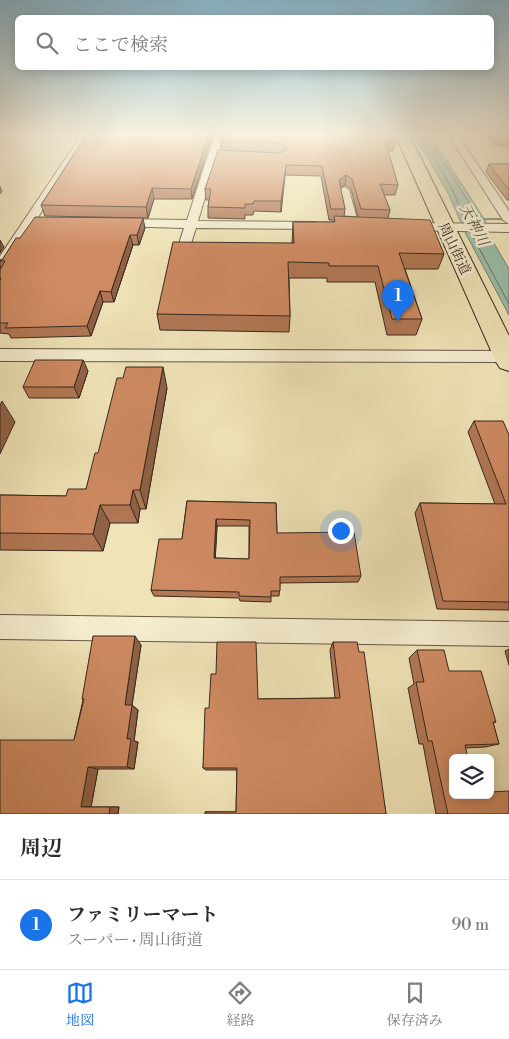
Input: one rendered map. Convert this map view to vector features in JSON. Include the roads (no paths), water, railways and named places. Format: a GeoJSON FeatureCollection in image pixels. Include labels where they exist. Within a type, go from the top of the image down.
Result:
{"type":"FeatureCollection","features":[{"type":"Feature","properties":{"kind":"highway","name":"周山街道"},"geometry":{"type":"LineString","coordinates":[[422,172],[452,228],[508,360]]}},
{"type":"Feature","properties":{"kind":"street"},"geometry":{"type":"LineString","coordinates":[[0,266],[36,222],[65,172]]}},
{"type":"Feature","properties":{"kind":"street"},"geometry":{"type":"LineString","coordinates":[[183,250],[211,172]]}},
{"type":"Feature","properties":{"kind":"street"},"geometry":{"type":"LineString","coordinates":[[478,172],[506,213]]}},
{"type":"Feature","properties":{"kind":"street"},"geometry":{"type":"LineString","coordinates":[[344,190],[353,227]]}},
{"type":"Feature","properties":{"kind":"street"},"geometry":{"type":"LineString","coordinates":[[112,223],[324,226]]}},
{"type":"Feature","properties":{"kind":"street"},"geometry":{"type":"LineString","coordinates":[[400,227],[509,228]]}},
{"type":"Feature","properties":{"kind":"street"},"geometry":{"type":"LineString","coordinates":[[0,355],[508,360]]}},
{"type":"Feature","properties":{"kind":"street"},"geometry":{"type":"LineString","coordinates":[[0,627],[509,634]]}},
{"type":"Feature","properties":{"kind":"water","name":"天神川"},"geometry":{"type":"Polygon","coordinates":[[[436,172],[454,172],[486,222],[489,235],[509,269],[509,315],[466,234],[448,193],[436,172]]]}},
{"type":"Feature","properties":{"kind":"waterway","name":"天神川"},"geometry":{"type":"LineString","coordinates":[[478,219],[509,219]]}},
{"type":"Feature","properties":{"kind":"place","name":"ファミリーマート"},"geometry":{"type":"Point","coordinates":[398,321]}}]}
